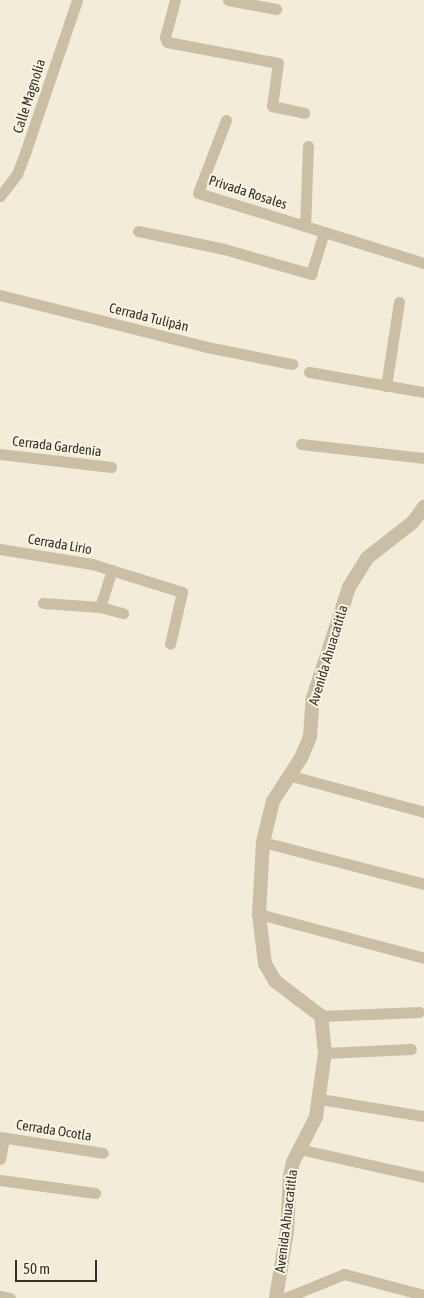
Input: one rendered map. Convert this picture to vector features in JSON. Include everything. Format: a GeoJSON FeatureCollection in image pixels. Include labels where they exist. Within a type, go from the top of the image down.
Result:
{"type":"FeatureCollection","features":[{"type":"Feature","properties":{"kind":"street","name":"Calle Magnolia"},"geometry":{"type":"LineString","coordinates":[[0,196],[17,174],[77,0]]}},
{"type":"Feature","properties":{"kind":"street"},"geometry":{"type":"LineString","coordinates":[[175,0],[165,37],[171,44],[278,63],[272,106],[304,112]]}},
{"type":"Feature","properties":{"kind":"street"},"geometry":{"type":"LineString","coordinates":[[228,0],[276,9]]}},
{"type":"Feature","properties":{"kind":"street","name":"Privada Rosales"},"geometry":{"type":"LineString","coordinates":[[226,120],[198,193],[424,263]]}},
{"type":"Feature","properties":{"kind":"street","name":"Privada Rosales"},"geometry":{"type":"LineString","coordinates":[[305,226],[308,146]]}},
{"type":"Feature","properties":{"kind":"street"},"geometry":{"type":"LineString","coordinates":[[138,230],[224,249],[311,274],[324,232]]}},
{"type":"Feature","properties":{"kind":"street","name":"Cerrada Tulipán"},"geometry":{"type":"LineString","coordinates":[[0,295],[207,347],[292,364]]}},
{"type":"Feature","properties":{"kind":"street"},"geometry":{"type":"LineString","coordinates":[[386,386],[399,302]]}},
{"type":"Feature","properties":{"kind":"street"},"geometry":{"type":"LineString","coordinates":[[308,372],[424,392]]}},
{"type":"Feature","properties":{"kind":"street"},"geometry":{"type":"LineString","coordinates":[[301,444],[424,458]]}},
{"type":"Feature","properties":{"kind":"street","name":"Cerrada Gardenia"},"geometry":{"type":"LineString","coordinates":[[0,454],[111,467]]}},
{"type":"Feature","properties":{"kind":"street","name":"Avenida Ahuacatitla"},"geometry":{"type":"LineString","coordinates":[[276,1298],[287,1231],[290,1176],[299,1148],[312,1129],[320,1100],[325,1053],[322,1016],[268,973],[258,914],[263,842],[273,802],[288,775],[301,758],[310,737],[315,689],[349,587],[367,558],[413,522],[424,507]]}},
{"type":"Feature","properties":{"kind":"street","name":"Cerrada Lirio"},"geometry":{"type":"LineString","coordinates":[[1,553],[112,570],[182,592],[170,644]]}},
{"type":"Feature","properties":{"kind":"street"},"geometry":{"type":"LineString","coordinates":[[100,607],[112,570]]}},
{"type":"Feature","properties":{"kind":"street"},"geometry":{"type":"LineString","coordinates":[[43,603],[100,607],[123,613]]}},
{"type":"Feature","properties":{"kind":"street"},"geometry":{"type":"LineString","coordinates":[[288,775],[424,812]]}},
{"type":"Feature","properties":{"kind":"street"},"geometry":{"type":"LineString","coordinates":[[263,842],[424,884]]}},
{"type":"Feature","properties":{"kind":"street"},"geometry":{"type":"LineString","coordinates":[[258,914],[424,958]]}},
{"type":"Feature","properties":{"kind":"street"},"geometry":{"type":"LineString","coordinates":[[322,1016],[419,1012]]}},
{"type":"Feature","properties":{"kind":"street"},"geometry":{"type":"LineString","coordinates":[[325,1053],[411,1049]]}},
{"type":"Feature","properties":{"kind":"street"},"geometry":{"type":"LineString","coordinates":[[320,1100],[424,1116]]}},
{"type":"Feature","properties":{"kind":"street"},"geometry":{"type":"LineString","coordinates":[[0,1158],[2,1138]]}},
{"type":"Feature","properties":{"kind":"street","name":"Cerrada Ocotla"},"geometry":{"type":"LineString","coordinates":[[2,1138],[102,1153]]}},
{"type":"Feature","properties":{"kind":"street"},"geometry":{"type":"LineString","coordinates":[[299,1148],[424,1176]]}},
{"type":"Feature","properties":{"kind":"street"},"geometry":{"type":"LineString","coordinates":[[0,1180],[96,1193]]}},
{"type":"Feature","properties":{"kind":"street"},"geometry":{"type":"LineString","coordinates":[[285,1298],[344,1274],[424,1295]]}},
{"type":"Feature","properties":{"kind":"street"},"geometry":{"type":"LineString","coordinates":[[0,1296],[10,1298]]}}]}
